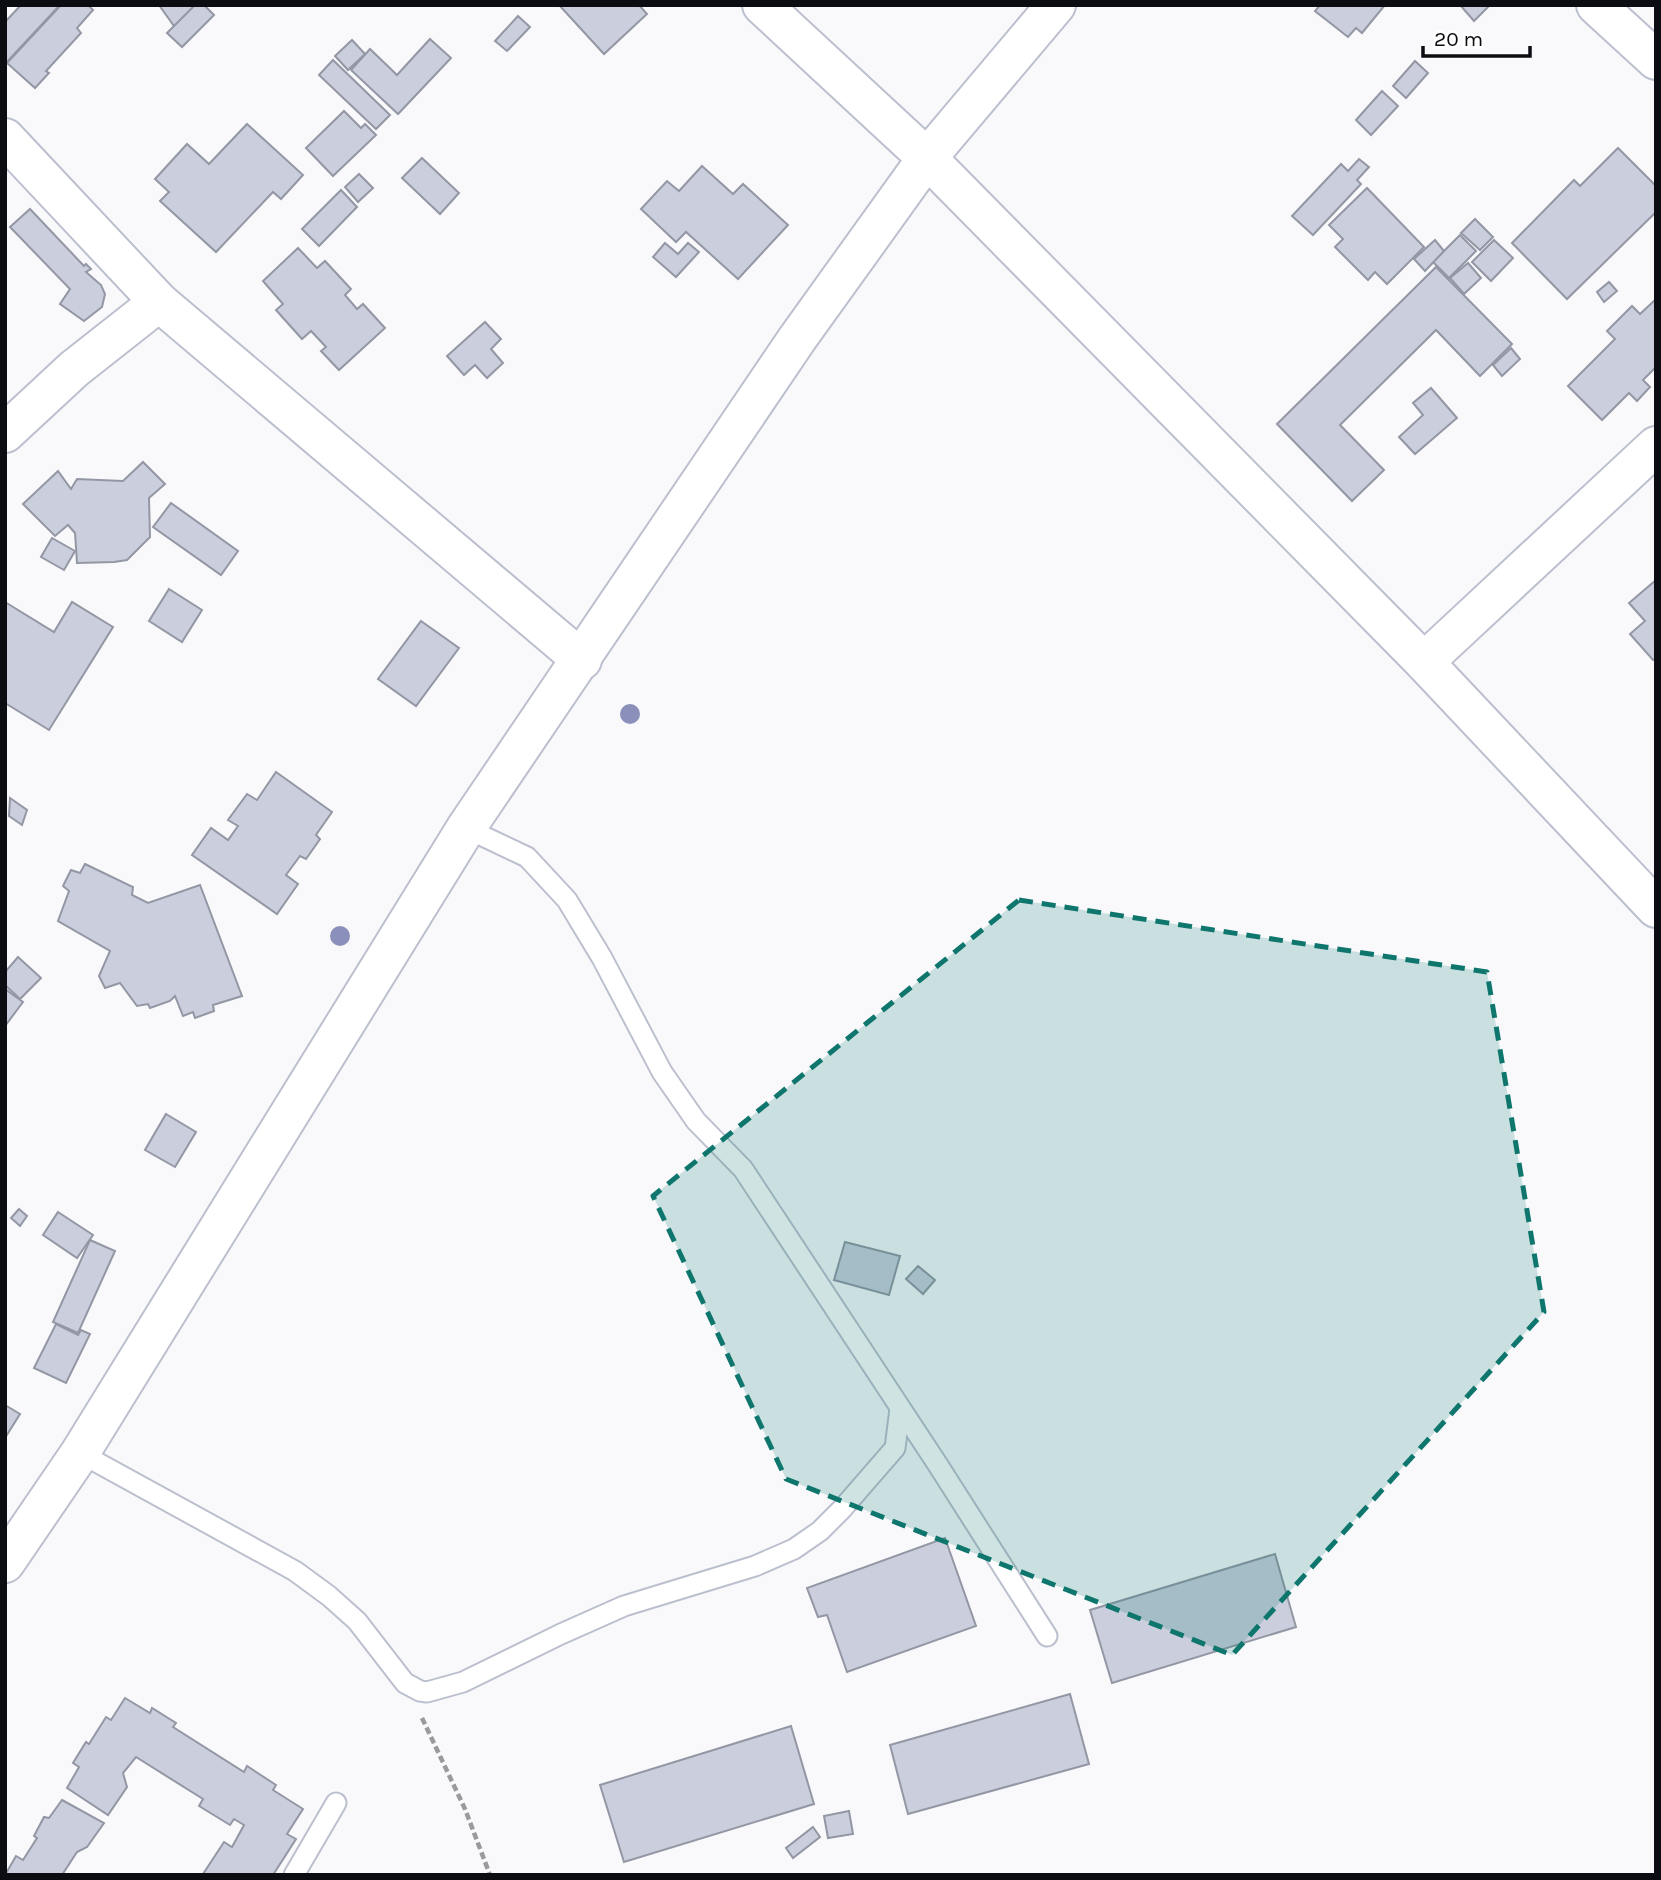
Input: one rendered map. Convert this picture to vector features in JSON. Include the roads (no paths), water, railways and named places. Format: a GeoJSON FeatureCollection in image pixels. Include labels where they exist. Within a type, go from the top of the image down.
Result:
{"type":"FeatureCollection","features":[{"type":"Feature","properties":{"kind":"street"},"geometry":{"type":"LineString","coordinates":[[762,5],[927,159],[1424,662],[1656,908]]}},
{"type":"Feature","properties":{"kind":"street"},"geometry":{"type":"LineString","coordinates":[[5,1563],[80,1454],[466,828],[797,339],[927,159],[1056,5]]}},
{"type":"Feature","properties":{"kind":"street"},"geometry":{"type":"LineString","coordinates":[[1596,5],[1656,60]]}},
{"type":"Feature","properties":{"kind":"street"},"geometry":{"type":"LineString","coordinates":[[5,138],[159,302],[582,660]]}},
{"type":"Feature","properties":{"kind":"street"},"geometry":{"type":"LineString","coordinates":[[5,433],[74,369],[159,302]]}},
{"type":"Feature","properties":{"kind":"street"},"geometry":{"type":"LineString","coordinates":[[1424,662],[1656,446]]}},
{"type":"Feature","properties":{"kind":"lane"},"geometry":{"type":"LineString","coordinates":[[466,828],[527,857],[567,900],[602,957],[662,1072],[696,1121],[743,1169],[1047,1636]]}},
{"type":"Feature","properties":{"kind":"lane"},"geometry":{"type":"LineString","coordinates":[[80,1454],[295,1571],[329,1596],[356,1622],[405,1683],[419,1691],[427,1692],[463,1682],[561,1633],[624,1606],[755,1566],[794,1549],[820,1531],[842,1509],[895,1448],[900,1409]]}},
{"type":"Feature","properties":{"kind":"lane"},"geometry":{"type":"LineString","coordinates":[[294,1875],[336,1803]]}}]}
